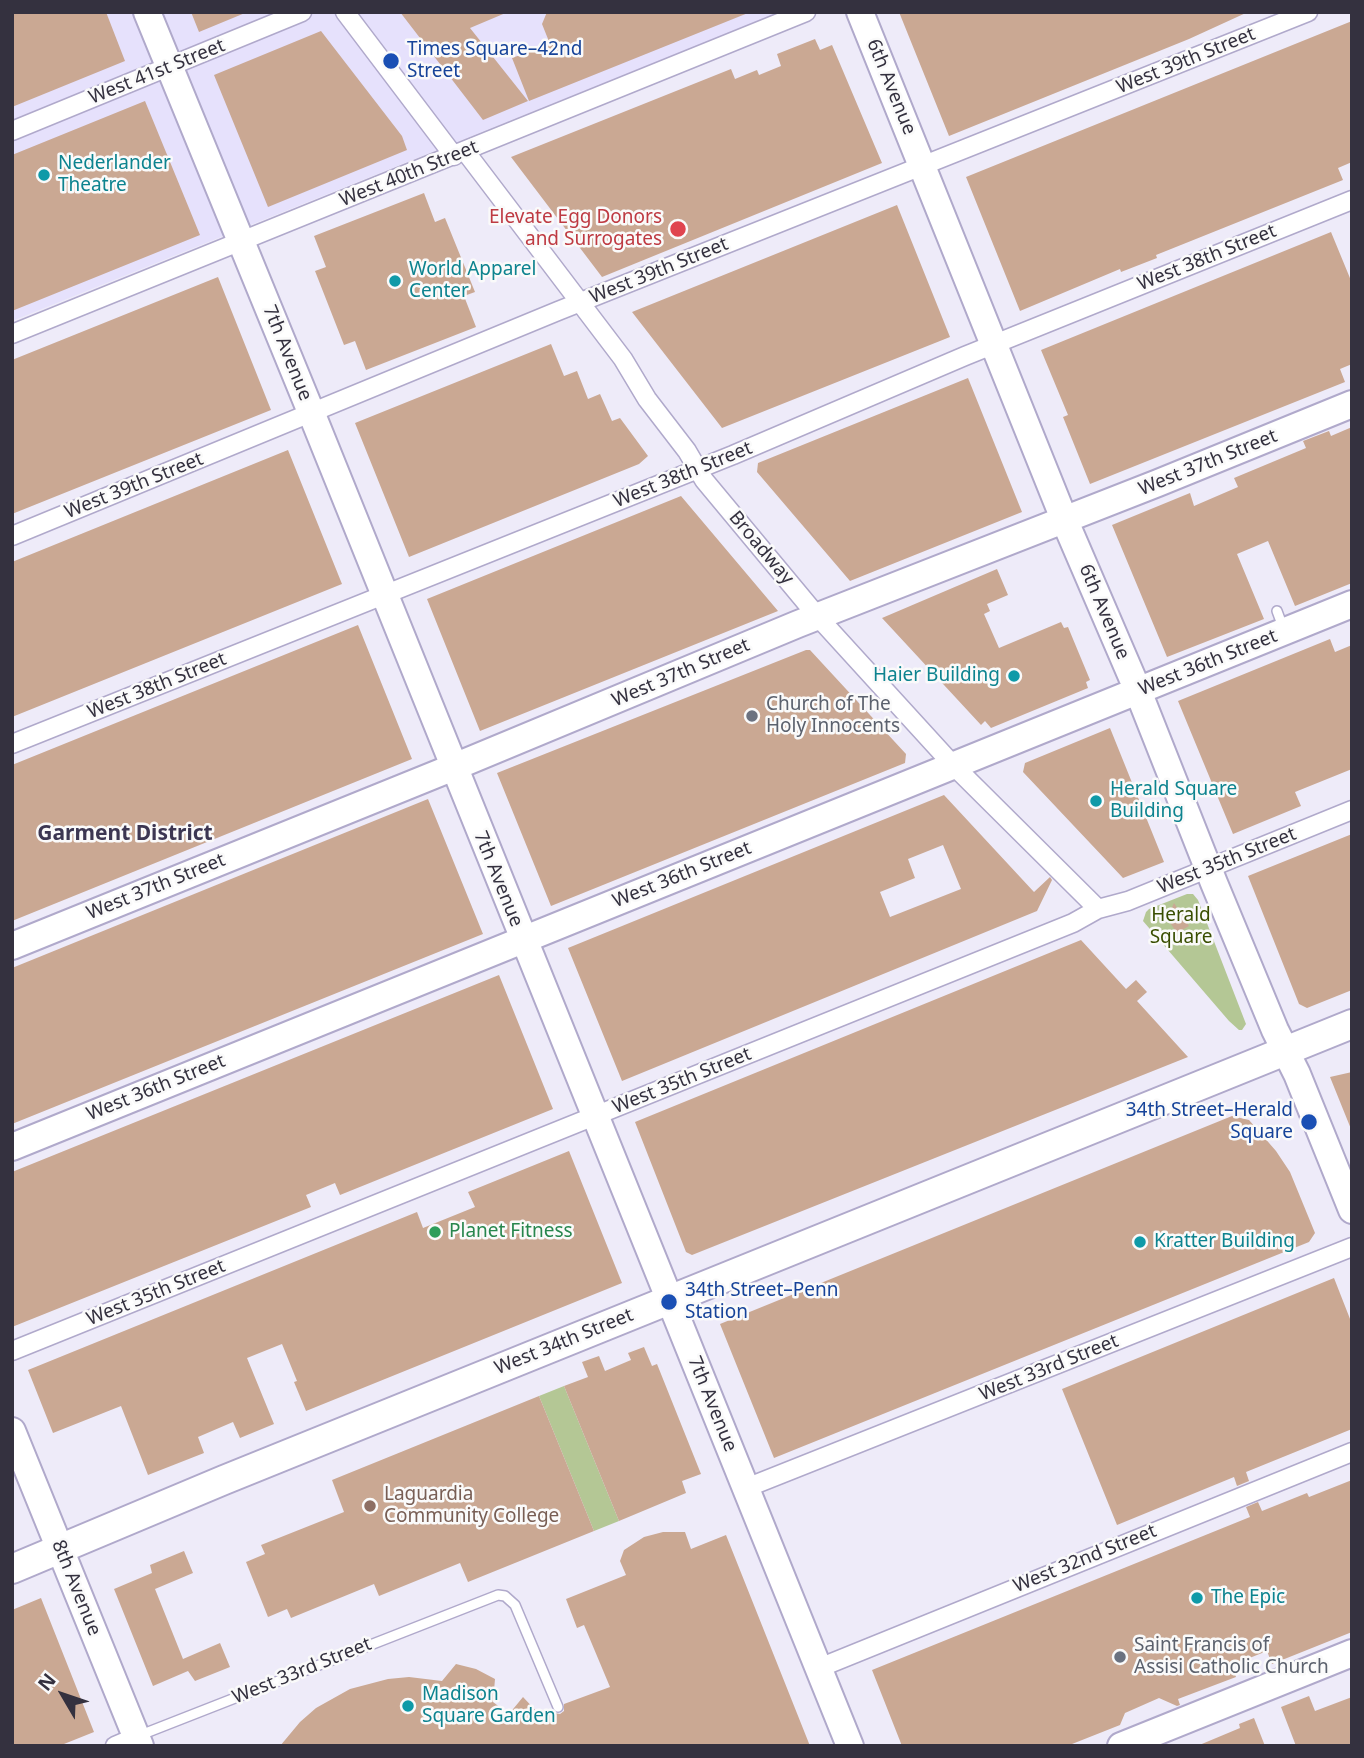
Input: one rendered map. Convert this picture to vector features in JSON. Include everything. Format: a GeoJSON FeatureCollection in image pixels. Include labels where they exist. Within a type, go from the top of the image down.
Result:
{"type":"FeatureCollection","features":[{"type":"Feature","properties":{"kind":"main road","name":"7th Avenue"},"geometry":{"type":"LineString","coordinates":[[147,12],[312,412],[522,939],[596,1115],[850,1746]]}},
{"type":"Feature","properties":{"kind":"main road","name":"6th Avenue"},"geometry":{"type":"LineString","coordinates":[[860,12],[1064,519],[1138,691],[1352,1210]]}},
{"type":"Feature","properties":{"kind":"main road","name":"West 37th Street"},"geometry":{"type":"LineString","coordinates":[[12,946],[818,617],[1352,404]]}},
{"type":"Feature","properties":{"kind":"main road","name":"West 36th Street"},"geometry":{"type":"LineString","coordinates":[[12,1147],[1138,691],[1281,621],[1352,604]]}},
{"type":"Feature","properties":{"kind":"main road","name":"West 34th Street"},"geometry":{"type":"LineString","coordinates":[[12,1569],[1352,1024]]}},
{"type":"Feature","properties":{"kind":"main road","name":"8th Avenue"},"geometry":{"type":"LineString","coordinates":[[12,1431],[60,1549],[130,1743]]}},
{"type":"Feature","properties":{"kind":"main road"},"geometry":{"type":"LineString","coordinates":[[1121,1746],[1352,1653]]}},
{"type":"Feature","properties":{"kind":"street","name":"West 41st Street"},"geometry":{"type":"LineString","coordinates":[[12,131],[302,12]]}},
{"type":"Feature","properties":{"kind":"street","name":"Broadway"},"geometry":{"type":"LineString","coordinates":[[345,12],[580,303],[623,359],[647,399],[698,469],[818,617],[953,765],[1098,909]]}},
{"type":"Feature","properties":{"kind":"street","name":"West 40th Street"},"geometry":{"type":"LineString","coordinates":[[12,334],[806,12]]}},
{"type":"Feature","properties":{"kind":"street","name":"West 39th Street"},"geometry":{"type":"LineString","coordinates":[[12,536],[580,303],[1308,12]]}},
{"type":"Feature","properties":{"kind":"street","name":"West 38th Street"},"geometry":{"type":"LineString","coordinates":[[12,744],[698,469],[1352,200]]}},
{"type":"Feature","properties":{"kind":"street","name":"West 35th Street"},"geometry":{"type":"LineString","coordinates":[[12,1351],[1073,922],[1098,909],[1128,901],[1352,810]]}},
{"type":"Feature","properties":{"kind":"street","name":"West 33rd Street"},"geometry":{"type":"LineString","coordinates":[[746,1488],[1352,1247]]}},
{"type":"Feature","properties":{"kind":"street","name":"West 32nd Street"},"geometry":{"type":"LineString","coordinates":[[818,1668],[1352,1452]]}},
{"type":"Feature","properties":{"kind":"lane","name":"West 33rd Street"},"geometry":{"type":"LineString","coordinates":[[130,1743],[490,1597],[505,1596],[514,1605],[558,1707]]}},
{"type":"Feature","properties":{"kind":"shaded area"},"geometry":{"type":"Polygon","coordinates":[[[12,12],[780,12],[12,321],[12,12]]]}},
{"type":"Feature","properties":{"kind":"green space","name":"Herald Square"},"geometry":{"type":"Polygon","coordinates":[[[1193,894],[1198,900],[1246,1024],[1242,1030],[1229,1021],[1143,921],[1149,909],[1193,894]]]}},
{"type":"Feature","properties":{"kind":"green space"},"geometry":{"type":"Polygon","coordinates":[[[564,1386],[619,1521],[594,1531],[539,1396],[564,1386]]]}},
{"type":"Feature","properties":{"kind":"building"},"geometry":{"type":"Polygon","coordinates":[[[12,12],[106,12],[125,61],[12,107],[12,12]]]}},
{"type":"Feature","properties":{"kind":"building"},"geometry":{"type":"Polygon","coordinates":[[[191,12],[245,12],[245,13],[199,32],[191,12]]]}},
{"type":"Feature","properties":{"kind":"building"},"geometry":{"type":"Polygon","coordinates":[[[400,12],[508,12],[470,28],[528,101],[483,120],[400,12]]]}},
{"type":"Feature","properties":{"kind":"building"},"geometry":{"type":"Polygon","coordinates":[[[547,12],[748,13],[529,101],[512,58],[550,44],[542,24],[547,12]]]}},
{"type":"Feature","properties":{"kind":"building"},"geometry":{"type":"Polygon","coordinates":[[[899,12],[1248,12],[1189,39],[949,136],[899,12]]]}},
{"type":"Feature","properties":{"kind":"building"},"geometry":{"type":"Polygon","coordinates":[[[1352,21],[1352,162],[1338,168],[1343,180],[1156,255],[1157,258],[1121,272],[1120,269],[1020,311],[966,177],[1352,21]]]}},
{"type":"Feature","properties":{"kind":"building"},"geometry":{"type":"Polygon","coordinates":[[[321,31],[402,136],[407,150],[268,207],[214,75],[321,31]]]}},
{"type":"Feature","properties":{"kind":"building"},"geometry":{"type":"Polygon","coordinates":[[[815,39],[820,50],[832,45],[882,163],[602,277],[511,157],[731,69],[735,79],[757,70],[759,75],[781,66],[777,54],[815,39]]]}},
{"type":"Feature","properties":{"kind":"building"},"geometry":{"type":"Polygon","coordinates":[[[145,101],[200,235],[12,311],[12,155],[145,101]]]}},
{"type":"Feature","properties":{"kind":"building","name":"World Apparel Center"},"geometry":{"type":"Polygon","coordinates":[[[424,193],[435,222],[445,218],[475,292],[464,296],[476,327],[366,370],[355,341],[344,345],[315,271],[326,267],[314,236],[424,193]]]}},
{"type":"Feature","properties":{"kind":"building"},"geometry":{"type":"Polygon","coordinates":[[[897,205],[950,337],[722,428],[632,312],[897,205]]]}},
{"type":"Feature","properties":{"kind":"building"},"geometry":{"type":"Polygon","coordinates":[[[1331,232],[1352,283],[1352,364],[1340,369],[1345,382],[1090,484],[1063,417],[1068,415],[1041,350],[1331,232]]]}},
{"type":"Feature","properties":{"kind":"building"},"geometry":{"type":"Polygon","coordinates":[[[218,277],[271,410],[12,514],[12,360],[218,277]]]}},
{"type":"Feature","properties":{"kind":"building"},"geometry":{"type":"Polygon","coordinates":[[[551,344],[564,376],[577,371],[588,399],[600,394],[612,421],[620,418],[648,456],[639,464],[409,557],[355,423],[551,344]]]}},
{"type":"Feature","properties":{"kind":"building"},"geometry":{"type":"Polygon","coordinates":[[[968,378],[1022,512],[850,581],[757,472],[758,463],[968,378]]]}},
{"type":"Feature","properties":{"kind":"building"},"geometry":{"type":"Polygon","coordinates":[[[1352,427],[1352,583],[1295,606],[1268,541],[1237,554],[1264,619],[1167,657],[1112,525],[1190,493],[1194,506],[1238,487],[1234,478],[1306,448],[1303,441],[1329,431],[1331,436],[1352,427]]]}},
{"type":"Feature","properties":{"kind":"building"},"geometry":{"type":"Polygon","coordinates":[[[288,450],[342,584],[12,717],[12,562],[288,450]]]}},
{"type":"Feature","properties":{"kind":"building"},"geometry":{"type":"Polygon","coordinates":[[[681,496],[778,611],[480,731],[427,599],[681,496]]]}},
{"type":"Feature","properties":{"kind":"building"},"geometry":{"type":"Polygon","coordinates":[[[997,569],[1008,595],[987,604],[990,611],[984,614],[999,648],[1061,622],[1064,628],[1068,627],[1090,680],[1086,682],[1088,688],[991,728],[985,721],[981,725],[882,618],[997,569]]]}},
{"type":"Feature","properties":{"kind":"building"},"geometry":{"type":"Polygon","coordinates":[[[358,625],[412,759],[12,921],[12,765],[358,625]]]}},
{"type":"Feature","properties":{"kind":"building"},"geometry":{"type":"Polygon","coordinates":[[[1330,639],[1335,652],[1352,645],[1352,769],[1295,792],[1301,806],[1233,834],[1178,701],[1330,639]]]}},
{"type":"Feature","properties":{"kind":"building"},"geometry":{"type":"Polygon","coordinates":[[[810,650],[906,754],[905,763],[551,906],[497,773],[810,650]]]}},
{"type":"Feature","properties":{"kind":"building","name":"Herald Square Building"},"geometry":{"type":"Polygon","coordinates":[[[1110,728],[1164,862],[1123,878],[1023,772],[1025,763],[1110,728]]]}},
{"type":"Feature","properties":{"kind":"building"},"geometry":{"type":"Polygon","coordinates":[[[944,795],[1034,892],[1050,877],[1052,880],[1037,911],[622,1081],[568,948],[944,795]],[[943,845],[908,859],[915,878],[880,892],[890,917],[961,889],[943,845]]]}},
{"type":"Feature","properties":{"kind":"building"},"geometry":{"type":"Polygon","coordinates":[[[428,799],[483,934],[12,1124],[12,968],[428,799]]]}},
{"type":"Feature","properties":{"kind":"building"},"geometry":{"type":"Polygon","coordinates":[[[1352,834],[1352,990],[1307,1008],[1299,1004],[1248,876],[1352,834]]]}},
{"type":"Feature","properties":{"kind":"building"},"geometry":{"type":"Polygon","coordinates":[[[1174,903],[1189,926],[1177,933],[1167,918],[1174,903]]]}},
{"type":"Feature","properties":{"kind":"building"},"geometry":{"type":"Polygon","coordinates":[[[1081,940],[1126,989],[1136,980],[1147,992],[1137,1001],[1188,1057],[692,1255],[686,1252],[635,1122],[1081,940]]]}},
{"type":"Feature","properties":{"kind":"building"},"geometry":{"type":"Polygon","coordinates":[[[499,975],[553,1109],[340,1195],[335,1183],[306,1195],[311,1207],[12,1327],[12,1172],[499,975]]]}},
{"type":"Feature","properties":{"kind":"building"},"geometry":{"type":"Polygon","coordinates":[[[1352,1072],[1352,1128],[1351,1129],[1330,1077],[1352,1072]]]}},
{"type":"Feature","properties":{"kind":"building"},"geometry":{"type":"Polygon","coordinates":[[[1232,1116],[1249,1120],[1290,1172],[1315,1233],[1309,1242],[774,1458],[720,1324],[1232,1116]]]}},
{"type":"Feature","properties":{"kind":"building"},"geometry":{"type":"Polygon","coordinates":[[[569,1151],[622,1283],[306,1411],[282,1344],[247,1358],[274,1424],[240,1438],[233,1422],[198,1437],[204,1453],[148,1475],[121,1406],[53,1433],[28,1370],[417,1212],[423,1228],[475,1207],[468,1192],[569,1151]]]}},
{"type":"Feature","properties":{"kind":"building"},"geometry":{"type":"Polygon","coordinates":[[[1334,1278],[1352,1324],[1352,1429],[1246,1472],[1249,1481],[1237,1486],[1234,1477],[1117,1525],[1062,1389],[1334,1278]]]}},
{"type":"Feature","properties":{"kind":"building"},"geometry":{"type":"Polygon","coordinates":[[[644,1347],[652,1366],[657,1364],[701,1474],[682,1481],[686,1493],[619,1521],[564,1386],[588,1377],[582,1362],[599,1356],[605,1371],[631,1360],[628,1353],[644,1347]]]}},
{"type":"Feature","properties":{"kind":"building"},"geometry":{"type":"Polygon","coordinates":[[[539,1396],[594,1531],[468,1582],[460,1563],[379,1596],[374,1584],[291,1618],[287,1609],[268,1617],[246,1562],[265,1554],[261,1545],[344,1512],[332,1480],[539,1396]]]}},
{"type":"Feature","properties":{"kind":"building"},"geometry":{"type":"Polygon","coordinates":[[[1352,1480],[1352,1632],[1272,1664],[1267,1651],[1232,1665],[1236,1677],[1178,1699],[1180,1705],[1159,1698],[1125,1713],[1120,1725],[1067,1746],[902,1746],[872,1670],[1250,1517],[1246,1507],[1258,1502],[1262,1511],[1307,1493],[1309,1497],[1352,1480]]]}},
{"type":"Feature","properties":{"kind":"building"},"geometry":{"type":"Polygon","coordinates":[[[663,1532],[685,1532],[691,1549],[726,1535],[810,1746],[280,1746],[316,1708],[350,1689],[388,1679],[409,1677],[442,1681],[456,1664],[476,1669],[495,1679],[493,1702],[509,1714],[523,1697],[540,1715],[552,1710],[560,1714],[564,1711],[564,1704],[610,1687],[584,1625],[577,1628],[566,1599],[626,1575],[620,1561],[624,1550],[644,1537],[663,1532]]]}},
{"type":"Feature","properties":{"kind":"building"},"geometry":{"type":"Polygon","coordinates":[[[184,1551],[193,1573],[155,1589],[183,1659],[220,1643],[230,1667],[195,1681],[188,1671],[153,1686],[114,1589],[152,1573],[150,1565],[184,1551]]]}},
{"type":"Feature","properties":{"kind":"building"},"geometry":{"type":"Polygon","coordinates":[[[41,1598],[94,1732],[59,1746],[12,1746],[12,1610],[41,1598]]]}},
{"type":"Feature","properties":{"kind":"building"},"geometry":{"type":"Polygon","coordinates":[[[1309,1696],[1315,1711],[1352,1697],[1352,1746],[1296,1746],[1281,1707],[1309,1696]]]}},
{"type":"Feature","properties":{"kind":"building"},"geometry":{"type":"Polygon","coordinates":[[[1254,1718],[1265,1746],[1197,1746],[1240,1728],[1239,1724],[1254,1718]]]}},
{"type":"Feature","properties":{"kind":"place","name":"Times Square–42nd Street"},"geometry":{"type":"Point","coordinates":[391,61]}},
{"type":"Feature","properties":{"kind":"place","name":"Nederlander Theatre"},"geometry":{"type":"Point","coordinates":[44,175]}},
{"type":"Feature","properties":{"kind":"place","name":"Elevate Egg Donors and Surrogates"},"geometry":{"type":"Point","coordinates":[678,229]}},
{"type":"Feature","properties":{"kind":"place","name":"World Apparel Center"},"geometry":{"type":"Point","coordinates":[395,281]}},
{"type":"Feature","properties":{"kind":"place","name":"Haier Building"},"geometry":{"type":"Point","coordinates":[1014,676]}},
{"type":"Feature","properties":{"kind":"place","name":"Church of The Holy Innocents"},"geometry":{"type":"Point","coordinates":[752,716]}},
{"type":"Feature","properties":{"kind":"place","name":"Herald Square Building"},"geometry":{"type":"Point","coordinates":[1096,801]}},
{"type":"Feature","properties":{"kind":"place","name":"34th Street–Herald Square"},"geometry":{"type":"Point","coordinates":[1309,1122]}},
{"type":"Feature","properties":{"kind":"place","name":"Planet Fitness"},"geometry":{"type":"Point","coordinates":[435,1232]}},
{"type":"Feature","properties":{"kind":"place","name":"Kratter Building"},"geometry":{"type":"Point","coordinates":[1140,1242]}},
{"type":"Feature","properties":{"kind":"place","name":"34th Street–Penn Station"},"geometry":{"type":"Point","coordinates":[669,1302]}},
{"type":"Feature","properties":{"kind":"place","name":"Laguardia Community College"},"geometry":{"type":"Point","coordinates":[370,1506]}},
{"type":"Feature","properties":{"kind":"place","name":"The Epic"},"geometry":{"type":"Point","coordinates":[1197,1598]}},
{"type":"Feature","properties":{"kind":"place","name":"Saint Francis of Assisi Catholic Church"},"geometry":{"type":"Point","coordinates":[1120,1657]}},
{"type":"Feature","properties":{"kind":"place","name":"Madison Square Garden"},"geometry":{"type":"Point","coordinates":[408,1706]}},
{"type":"Feature","properties":{"kind":"district","name":"Garment District"},"geometry":{"type":"Point","coordinates":[125,834]}}]}
